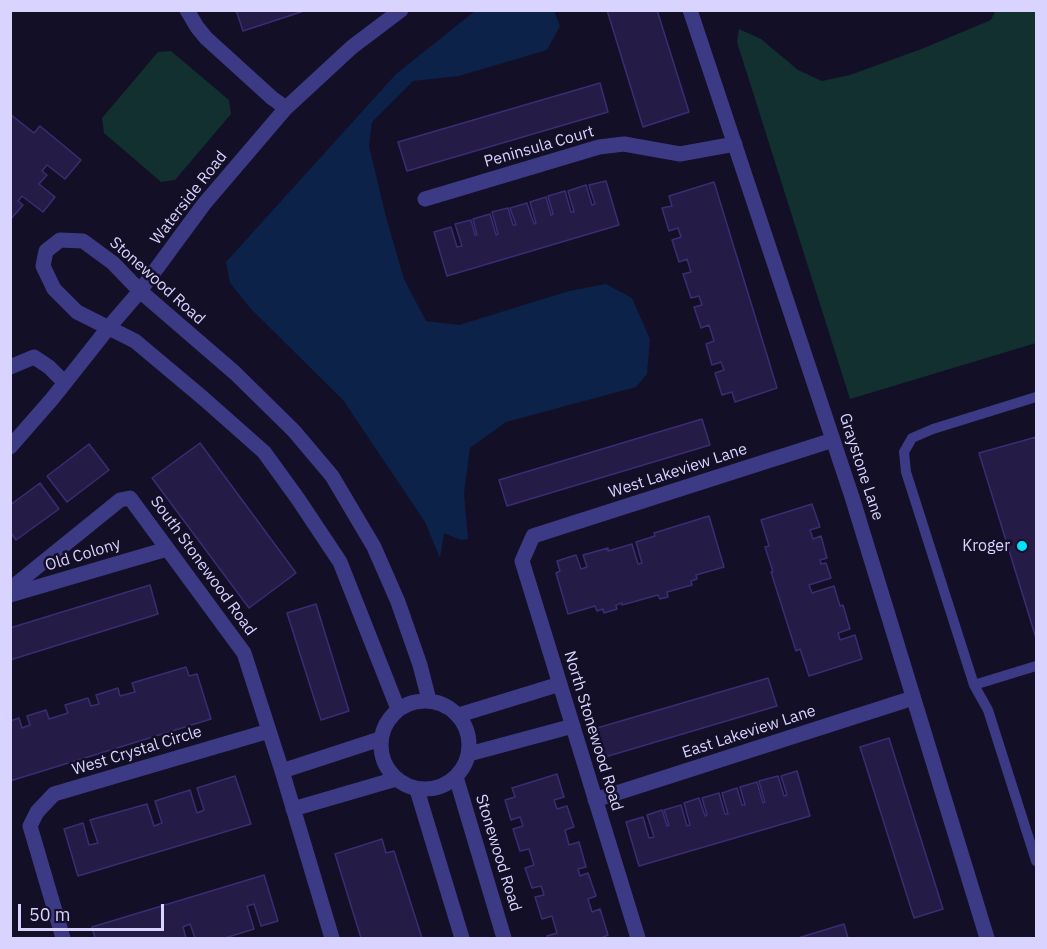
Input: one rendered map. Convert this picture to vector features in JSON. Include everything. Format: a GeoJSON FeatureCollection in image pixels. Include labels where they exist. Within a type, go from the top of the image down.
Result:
{"type":"FeatureCollection","features":[{"type":"Feature","properties":{"kind":"street"},"geometry":{"type":"LineString","coordinates":[[187,10],[206,38],[286,108]]}},
{"type":"Feature","properties":{"kind":"street","name":"Waterside Road"},"geometry":{"type":"LineString","coordinates":[[10,447],[28,429],[140,291],[204,204],[286,108],[352,47],[400,10]]}},
{"type":"Feature","properties":{"kind":"street","name":"Graystone Lane"},"geometry":{"type":"LineString","coordinates":[[690,10],[833,440],[987,939]]}},
{"type":"Feature","properties":{"kind":"street","name":"Peninsula Court"},"geometry":{"type":"LineString","coordinates":[[425,199],[599,147],[624,144],[681,154],[735,144]]}},
{"type":"Feature","properties":{"kind":"street","name":"Stonewood Road"},"geometry":{"type":"LineString","coordinates":[[398,709],[340,562],[264,452],[135,341],[78,312],[54,290],[43,266],[45,251],[60,240],[83,241],[113,263],[140,291],[235,373],[294,431],[332,476],[374,547],[398,602],[420,665],[429,700]]}},
{"type":"Feature","properties":{"kind":"street"},"geometry":{"type":"LineString","coordinates":[[10,367],[34,357],[49,367],[65,383]]}},
{"type":"Feature","properties":{"kind":"street","name":"Waterside Road"},"geometry":{"type":"LineString","coordinates":[[10,436],[28,429]]}},
{"type":"Feature","properties":{"kind":"street","name":"West Lakeview Lane"},"geometry":{"type":"LineString","coordinates":[[533,536],[833,440]]}},
{"type":"Feature","properties":{"kind":"street","name":"South Stonewood Road"},"geometry":{"type":"LineString","coordinates":[[10,589],[120,500],[130,498],[244,652],[332,939]]}},
{"type":"Feature","properties":{"kind":"street","name":"North Stonewood Road"},"geometry":{"type":"LineString","coordinates":[[533,536],[522,561],[638,939]]}},
{"type":"Feature","properties":{"kind":"street","name":"Old Colony"},"geometry":{"type":"LineString","coordinates":[[10,596],[167,549]]}},
{"type":"Feature","properties":{"kind":"street"},"geometry":{"type":"LineString","coordinates":[[459,715],[560,684]]}},
{"type":"Feature","properties":{"kind":"street","name":"East Lakeview Lane"},"geometry":{"type":"LineString","coordinates":[[596,800],[913,698]]}},
{"type":"Feature","properties":{"kind":"street"},"geometry":{"type":"LineString","coordinates":[[429,700],[445,705],[459,715],[469,734],[469,754],[456,777],[438,788],[417,790],[396,779],[383,761],[380,739],[386,722],[398,709],[413,702],[429,700]]}},
{"type":"Feature","properties":{"kind":"street"},"geometry":{"type":"LineString","coordinates":[[469,754],[573,726]]}},
{"type":"Feature","properties":{"kind":"street","name":"West Crystal Circle"},"geometry":{"type":"LineString","coordinates":[[63,939],[30,826],[37,812],[54,794],[269,731]]}},
{"type":"Feature","properties":{"kind":"street"},"geometry":{"type":"LineString","coordinates":[[282,771],[380,739]]}},
{"type":"Feature","properties":{"kind":"street","name":"Stonewood Road"},"geometry":{"type":"LineString","coordinates":[[456,777],[504,939]]}},
{"type":"Feature","properties":{"kind":"street"},"geometry":{"type":"LineString","coordinates":[[293,809],[396,779]]}},
{"type":"Feature","properties":{"kind":"street"},"geometry":{"type":"LineString","coordinates":[[417,790],[462,939]]}},
{"type":"Feature","properties":{"kind":"lane"},"geometry":{"type":"LineString","coordinates":[[1036,397],[912,438],[904,452],[906,472],[974,685],[988,710],[1036,861]]}},
{"type":"Feature","properties":{"kind":"lane"},"geometry":{"type":"LineString","coordinates":[[974,685],[1036,666]]}},
{"type":"Feature","properties":{"kind":"green space"},"geometry":{"type":"Polygon","coordinates":[[[995,11],[1036,11],[1036,343],[850,399],[737,42],[739,29],[761,39],[798,70],[822,81],[850,75],[924,48],[991,20],[995,11]]]}},
{"type":"Feature","properties":{"kind":"green space"},"geometry":{"type":"Polygon","coordinates":[[[171,51],[229,100],[231,114],[175,180],[161,182],[104,133],[102,118],[158,52],[171,51]]]}},
{"type":"Feature","properties":{"kind":"water"},"geometry":{"type":"Polygon","coordinates":[[[475,11],[554,11],[560,26],[547,50],[459,76],[413,81],[372,122],[369,146],[386,217],[404,279],[426,321],[459,325],[569,291],[606,284],[632,298],[650,339],[647,374],[636,387],[506,422],[470,448],[464,493],[468,539],[461,540],[444,533],[440,558],[425,522],[343,400],[250,308],[230,283],[226,262],[396,74],[475,11]]]}},
{"type":"Feature","properties":{"kind":"building"},"geometry":{"type":"Polygon","coordinates":[[[236,10],[307,10],[243,31],[236,10]]]}},
{"type":"Feature","properties":{"kind":"building"},"geometry":{"type":"Polygon","coordinates":[[[607,10],[657,10],[689,112],[643,127],[607,10]]]}},
{"type":"Feature","properties":{"kind":"building"},"geometry":{"type":"Polygon","coordinates":[[[600,83],[608,112],[407,171],[398,142],[600,83]]]}},
{"type":"Feature","properties":{"kind":"building"},"geometry":{"type":"Polygon","coordinates":[[[10,114],[34,133],[40,126],[81,160],[65,179],[47,165],[42,171],[47,175],[39,184],[55,197],[43,212],[22,196],[18,201],[23,205],[10,220],[10,114]]]}},
{"type":"Feature","properties":{"kind":"building"},"geometry":{"type":"Polygon","coordinates":[[[606,181],[619,225],[447,276],[434,232],[451,227],[457,247],[462,246],[455,224],[471,220],[475,235],[477,235],[473,219],[490,214],[496,235],[498,234],[492,212],[508,208],[513,225],[516,225],[510,208],[527,203],[534,224],[536,223],[530,202],[546,197],[551,215],[553,214],[548,196],[565,191],[571,212],[574,212],[568,191],[586,185],[592,205],[595,204],[589,185],[606,181]]]}},
{"type":"Feature","properties":{"kind":"building"},"geometry":{"type":"Polygon","coordinates":[[[714,182],[777,388],[735,402],[732,392],[722,395],[715,373],[724,370],[721,362],[712,365],[706,344],[714,341],[709,325],[701,328],[694,307],[702,305],[699,296],[691,298],[683,274],[691,272],[687,259],[679,262],[672,240],[681,237],[678,228],[669,231],[662,208],[672,206],[669,196],[714,182]]]}},
{"type":"Feature","properties":{"kind":"building"},"geometry":{"type":"Polygon","coordinates":[[[702,419],[710,445],[507,506],[499,480],[702,419]]]}},
{"type":"Feature","properties":{"kind":"building","name":"Kroger"},"geometry":{"type":"Polygon","coordinates":[[[1036,437],[1036,638],[979,453],[1036,437]]]}},
{"type":"Feature","properties":{"kind":"building"},"geometry":{"type":"Polygon","coordinates":[[[200,443],[296,573],[249,608],[152,478],[200,443]]]}},
{"type":"Feature","properties":{"kind":"building"},"geometry":{"type":"Polygon","coordinates":[[[89,444],[109,470],[67,502],[47,476],[89,444]]]}},
{"type":"Feature","properties":{"kind":"building"},"geometry":{"type":"Polygon","coordinates":[[[40,483],[59,509],[16,540],[10,532],[10,505],[40,483]]]}},
{"type":"Feature","properties":{"kind":"building"},"geometry":{"type":"Polygon","coordinates":[[[812,504],[820,527],[810,530],[813,539],[821,536],[827,558],[820,560],[821,564],[826,563],[831,578],[809,585],[812,593],[834,586],[840,606],[843,605],[850,629],[838,633],[840,640],[855,635],[862,659],[809,676],[800,649],[796,651],[771,572],[773,572],[765,547],[769,546],[761,520],[812,504]]]}},
{"type":"Feature","properties":{"kind":"building"},"geometry":{"type":"Polygon","coordinates":[[[709,516],[724,567],[696,575],[697,579],[691,581],[692,585],[667,592],[668,597],[660,599],[658,595],[622,605],[622,603],[616,605],[617,609],[604,613],[603,609],[597,611],[595,606],[568,614],[556,573],[560,571],[557,561],[576,555],[581,569],[587,567],[583,555],[632,544],[638,564],[642,563],[636,542],[655,536],[654,533],[709,516]]]}},
{"type":"Feature","properties":{"kind":"building"},"geometry":{"type":"Polygon","coordinates":[[[150,585],[158,614],[10,660],[10,628],[150,585]]]}},
{"type":"Feature","properties":{"kind":"building"},"geometry":{"type":"Polygon","coordinates":[[[316,604],[349,711],[321,720],[287,613],[316,604]]]}},
{"type":"Feature","properties":{"kind":"building"},"geometry":{"type":"Polygon","coordinates":[[[186,667],[189,676],[197,674],[211,719],[10,781],[10,721],[19,718],[22,728],[30,725],[27,716],[46,710],[49,719],[68,713],[65,705],[88,698],[91,706],[99,704],[96,695],[118,688],[120,696],[135,692],[132,683],[186,667]]]}},
{"type":"Feature","properties":{"kind":"building"},"geometry":{"type":"Polygon","coordinates":[[[768,678],[777,706],[605,757],[597,728],[768,678]]]}},
{"type":"Feature","properties":{"kind":"building"},"geometry":{"type":"Polygon","coordinates":[[[889,738],[943,909],[914,918],[860,747],[889,738]]]}},
{"type":"Feature","properties":{"kind":"building"},"geometry":{"type":"Polygon","coordinates":[[[797,771],[810,816],[639,866],[626,822],[643,817],[649,838],[654,837],[647,815],[662,810],[667,826],[669,825],[664,810],[681,805],[687,826],[690,825],[684,803],[699,798],[705,816],[707,815],[702,798],[719,793],[725,814],[728,814],[722,793],[737,788],[742,805],[745,805],[740,787],[757,782],[763,803],[765,802],[759,781],[778,776],[784,796],[787,795],[781,776],[797,771]]]}},
{"type":"Feature","properties":{"kind":"building"},"geometry":{"type":"Polygon","coordinates":[[[557,774],[564,797],[554,800],[557,809],[567,806],[574,827],[565,830],[569,845],[579,842],[586,867],[578,869],[580,876],[588,873],[596,896],[588,899],[592,912],[600,909],[608,935],[601,938],[548,938],[547,936],[557,933],[552,916],[542,919],[535,897],[544,895],[541,886],[532,888],[525,868],[534,865],[529,849],[520,851],[513,829],[523,826],[520,817],[511,820],[505,800],[515,797],[512,788],[557,774]]]}},
{"type":"Feature","properties":{"kind":"building"},"geometry":{"type":"Polygon","coordinates":[[[235,776],[251,824],[78,876],[64,829],[83,823],[89,845],[98,843],[90,820],[147,804],[154,826],[162,823],[155,801],[190,790],[197,813],[204,810],[197,788],[235,776]]]}},
{"type":"Feature","properties":{"kind":"building"},"geometry":{"type":"Polygon","coordinates":[[[382,839],[386,853],[394,851],[422,938],[361,938],[335,854],[382,839]]]}},
{"type":"Feature","properties":{"kind":"building"},"geometry":{"type":"Polygon","coordinates":[[[264,875],[278,921],[261,926],[254,904],[247,906],[254,929],[225,938],[195,938],[190,924],[183,927],[186,938],[95,938],[92,927],[264,875]]]}},
{"type":"Feature","properties":{"kind":"building"},"geometry":{"type":"Polygon","coordinates":[[[844,924],[848,938],[798,938],[844,924]]]}},
{"type":"Feature","properties":{"kind":"place","name":"Kroger"},"geometry":{"type":"Point","coordinates":[1022,546]}}]}
